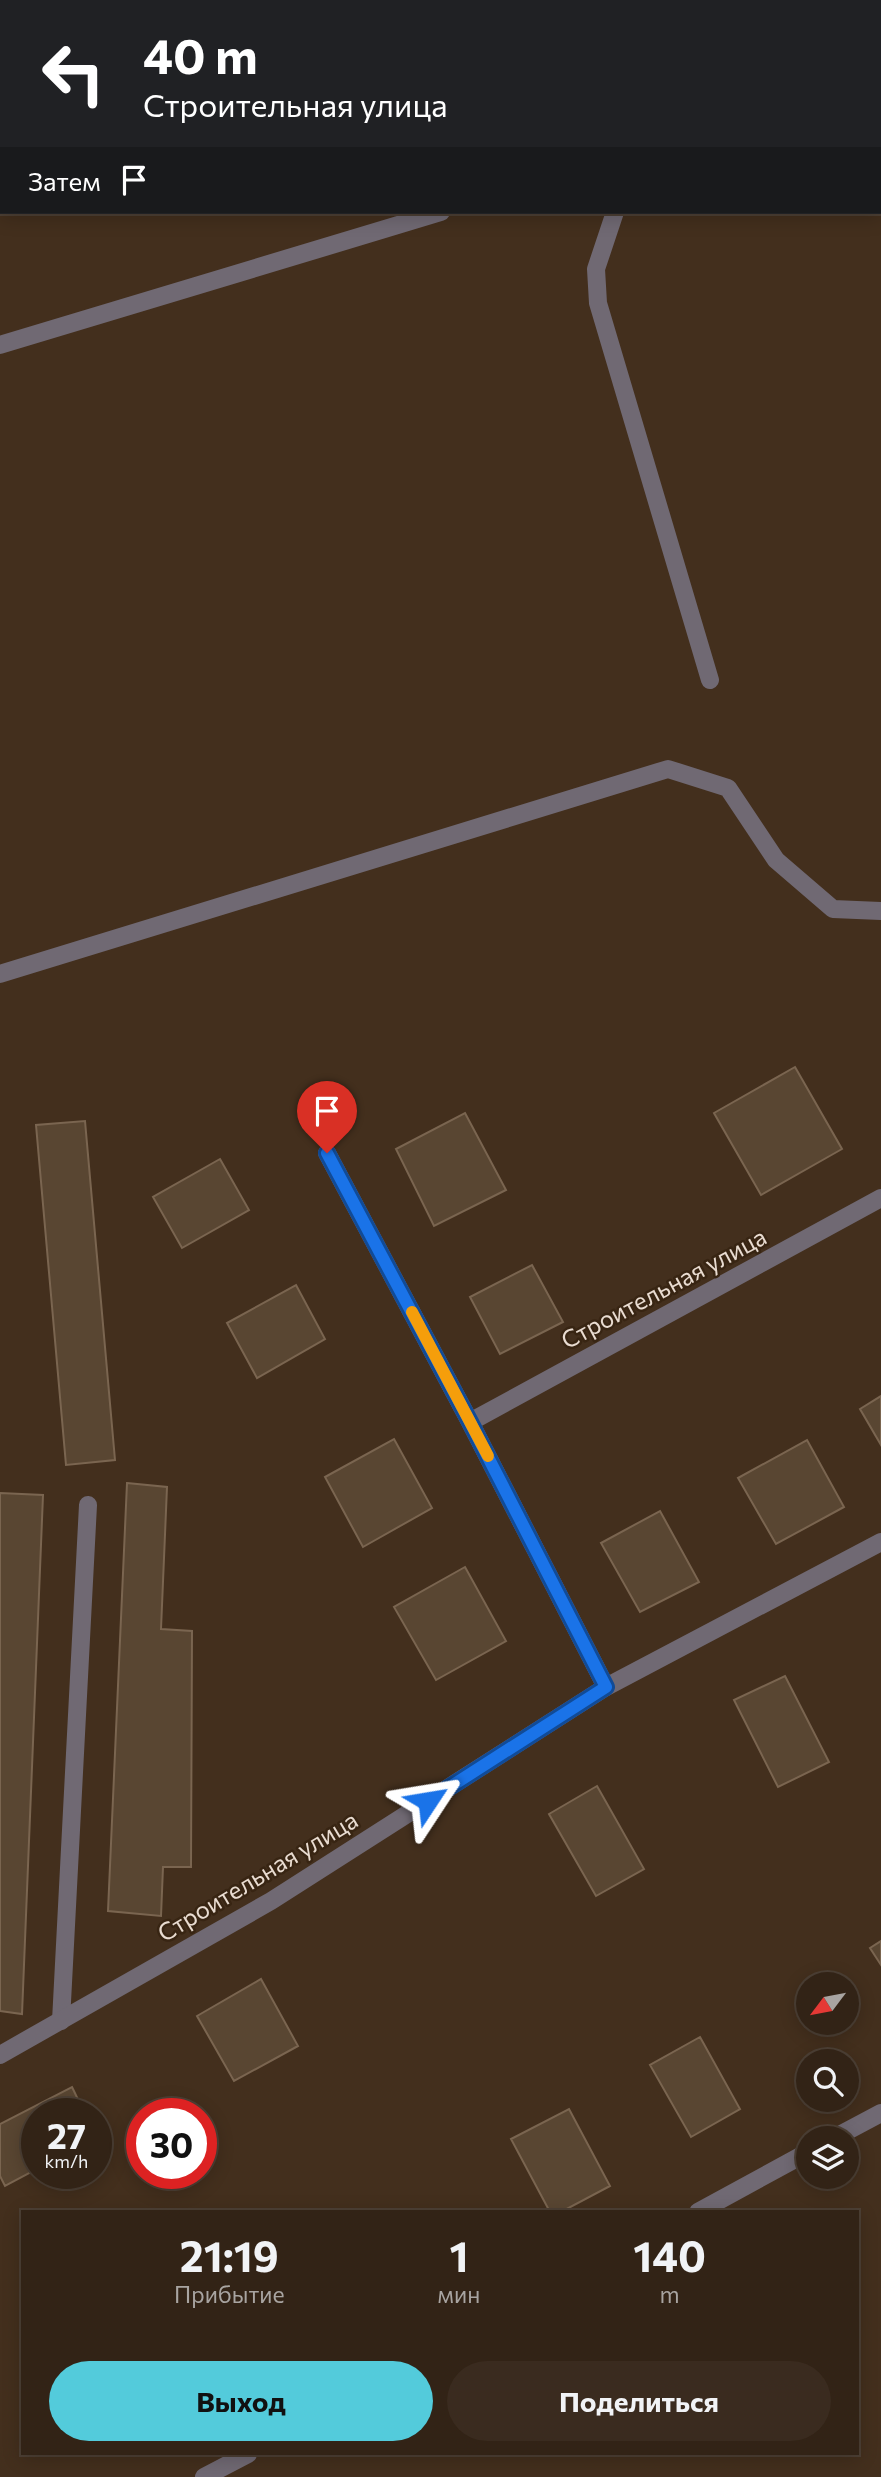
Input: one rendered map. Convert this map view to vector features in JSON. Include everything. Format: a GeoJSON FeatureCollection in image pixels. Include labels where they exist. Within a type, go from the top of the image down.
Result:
{"type":"FeatureCollection","features":[{"type":"Feature","properties":{"kind":"street"},"geometry":{"type":"LineString","coordinates":[[0,345],[434,214]]}},
{"type":"Feature","properties":{"kind":"street"},"geometry":{"type":"LineString","coordinates":[[614,214],[596,269],[598,303],[710,680]]}},
{"type":"Feature","properties":{"kind":"street"},"geometry":{"type":"LineString","coordinates":[[0,974],[668,769],[728,788],[776,860],[833,909],[881,911]]}},
{"type":"Feature","properties":{"kind":"street"},"geometry":{"type":"LineString","coordinates":[[327,1153],[470,1422],[606,1687]]}},
{"type":"Feature","properties":{"kind":"street","name":"Строительная улица"},"geometry":{"type":"LineString","coordinates":[[470,1422],[881,1198]]}},
{"type":"Feature","properties":{"kind":"street"},"geometry":{"type":"LineString","coordinates":[[61,2021],[88,1505]]}},
{"type":"Feature","properties":{"kind":"street","name":"Строительная улица"},"geometry":{"type":"LineString","coordinates":[[0,2054],[271,1901],[606,1687],[881,1542]]}},
{"type":"Feature","properties":{"kind":"street"},"geometry":{"type":"LineString","coordinates":[[857,2126],[881,2113]]}},
{"type":"Feature","properties":{"kind":"street"},"geometry":{"type":"LineString","coordinates":[[702,2210],[796,2159]]}},
{"type":"Feature","properties":{"kind":"street"},"geometry":{"type":"LineString","coordinates":[[204,2477],[246,2455]]}},
{"type":"Feature","properties":{"kind":"building"},"geometry":{"type":"Polygon","coordinates":[[[795,1067],[842,1149],[761,1195],[714,1113],[795,1067]]]}},
{"type":"Feature","properties":{"kind":"building"},"geometry":{"type":"Polygon","coordinates":[[[465,1113],[506,1190],[434,1226],[396,1149],[465,1113]]]}},
{"type":"Feature","properties":{"kind":"building"},"geometry":{"type":"Polygon","coordinates":[[[85,1121],[115,1460],[66,1465],[36,1125],[85,1121]]]}},
{"type":"Feature","properties":{"kind":"building"},"geometry":{"type":"Polygon","coordinates":[[[220,1159],[249,1210],[182,1248],[153,1197],[220,1159]]]}},
{"type":"Feature","properties":{"kind":"building"},"geometry":{"type":"Polygon","coordinates":[[[532,1265],[563,1322],[500,1354],[470,1297],[532,1265]]]}},
{"type":"Feature","properties":{"kind":"building"},"geometry":{"type":"Polygon","coordinates":[[[296,1285],[325,1339],[257,1378],[227,1323],[296,1285]]]}},
{"type":"Feature","properties":{"kind":"building"},"geometry":{"type":"Polygon","coordinates":[[[881,1396],[881,1445],[860,1409],[881,1396]]]}},
{"type":"Feature","properties":{"kind":"building"},"geometry":{"type":"Polygon","coordinates":[[[394,1439],[432,1508],[363,1547],[325,1477],[394,1439]]]}},
{"type":"Feature","properties":{"kind":"building"},"geometry":{"type":"Polygon","coordinates":[[[807,1440],[844,1507],[776,1544],[738,1478],[807,1440]]]}},
{"type":"Feature","properties":{"kind":"building"},"geometry":{"type":"Polygon","coordinates":[[[127,1483],[167,1487],[161,1629],[192,1631],[191,1867],[163,1867],[161,1916],[108,1911],[127,1483]]]}},
{"type":"Feature","properties":{"kind":"building"},"geometry":{"type":"Polygon","coordinates":[[[0,1493],[43,1495],[22,2014],[0,2011],[0,1493]]]}},
{"type":"Feature","properties":{"kind":"building"},"geometry":{"type":"Polygon","coordinates":[[[660,1511],[699,1582],[640,1612],[601,1543],[660,1511]]]}},
{"type":"Feature","properties":{"kind":"building"},"geometry":{"type":"Polygon","coordinates":[[[465,1567],[506,1641],[436,1680],[394,1607],[465,1567]]]}},
{"type":"Feature","properties":{"kind":"building"},"geometry":{"type":"Polygon","coordinates":[[[785,1676],[829,1762],[778,1787],[734,1700],[785,1676]]]}},
{"type":"Feature","properties":{"kind":"building"},"geometry":{"type":"Polygon","coordinates":[[[597,1786],[644,1869],[596,1896],[549,1814],[597,1786]]]}},
{"type":"Feature","properties":{"kind":"building"},"geometry":{"type":"Polygon","coordinates":[[[881,1941],[881,1965],[870,1948],[881,1941]]]}},
{"type":"Feature","properties":{"kind":"building"},"geometry":{"type":"Polygon","coordinates":[[[261,1979],[298,2046],[234,2081],[197,2016],[261,1979]]]}},
{"type":"Feature","properties":{"kind":"building"},"geometry":{"type":"Polygon","coordinates":[[[700,2037],[740,2109],[691,2137],[650,2065],[700,2037]]]}},
{"type":"Feature","properties":{"kind":"building"},"geometry":{"type":"Polygon","coordinates":[[[72,2087],[77,2098],[51,2098],[72,2087]]]}},
{"type":"Feature","properties":{"kind":"building"},"geometry":{"type":"Polygon","coordinates":[[[569,2109],[610,2186],[565,2210],[549,2210],[511,2139],[569,2109]]]}},
{"type":"Feature","properties":{"kind":"building"},"geometry":{"type":"Polygon","coordinates":[[[21,2113],[21,2178],[5,2186],[0,2176],[0,2124],[21,2113]]]}},
{"type":"Feature","properties":{"kind":"slow traffic"},"geometry":{"type":"LineString","coordinates":[[412,1312],[488,1456]]}},
{"type":"Feature","properties":{"kind":"route"},"geometry":{"type":"LineString","coordinates":[[327,1153],[470,1422],[606,1687],[428,1801]]}}]}
